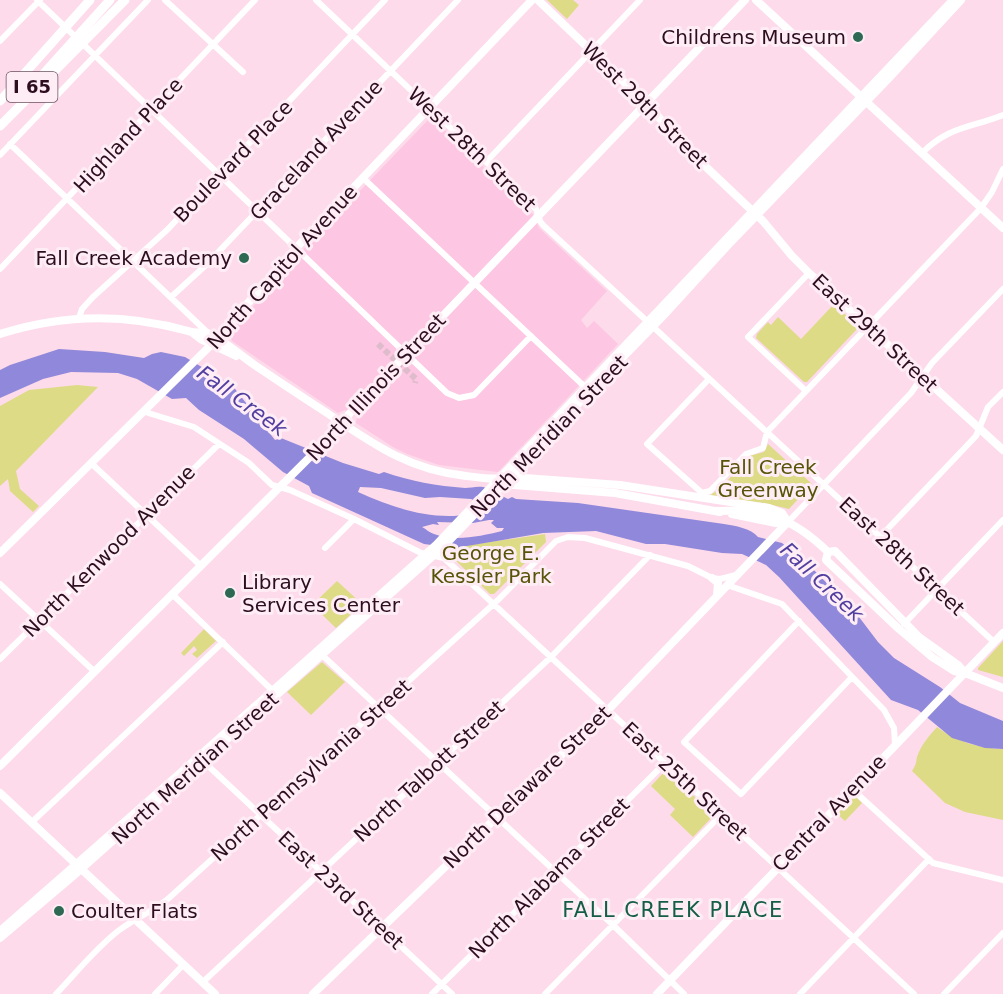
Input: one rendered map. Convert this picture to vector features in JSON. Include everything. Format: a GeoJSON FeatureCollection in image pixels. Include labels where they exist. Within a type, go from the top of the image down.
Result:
{"type":"FeatureCollection","features":[{"type":"Feature","properties":{"kind":"highway"},"geometry":{"type":"LineString","coordinates":[[0,125],[92,26],[110,0]]}},
{"type":"Feature","properties":{"kind":"highway"},"geometry":{"type":"LineString","coordinates":[[92,26],[125,0]]}},
{"type":"Feature","properties":{"kind":"highway","name":"I 65"},"geometry":{"type":"LineString","coordinates":[[0,101],[86,4]]}},
{"type":"Feature","properties":{"kind":"main road","name":"North Capitol Avenue"},"geometry":{"type":"LineString","coordinates":[[0,553],[205,352],[296,249],[532,0]]}},
{"type":"Feature","properties":{"kind":"main road","name":"West 29th Street"},"geometry":{"type":"LineString","coordinates":[[538,0],[646,103],[686,148],[755,213]]}},
{"type":"Feature","properties":{"kind":"main road","name":"North Illinois Street"},"geometry":{"type":"LineString","coordinates":[[0,766],[329,437],[745,0]]}},
{"type":"Feature","properties":{"kind":"main road"},"geometry":{"type":"LineString","coordinates":[[756,0],[1003,228]]}},
{"type":"Feature","properties":{"kind":"main road","name":"North Meridian Street"},"geometry":{"type":"LineString","coordinates":[[864,99],[953,0]]}},
{"type":"Feature","properties":{"kind":"main road","name":"North Meridian Street"},"geometry":{"type":"LineString","coordinates":[[511,477],[650,324],[961,0]]}},
{"type":"Feature","properties":{"kind":"main road","name":"East 29th Street"},"geometry":{"type":"LineString","coordinates":[[755,213],[809,273],[1003,450]]}},
{"type":"Feature","properties":{"kind":"main road"},"geometry":{"type":"LineString","coordinates":[[0,334],[37,324],[79,318],[134,320],[193,333],[209,334],[214,341],[390,454],[416,466],[499,485],[615,493],[776,523],[788,522]]}},
{"type":"Feature","properties":{"kind":"main road","name":"North Meridian Street"},"geometry":{"type":"LineString","coordinates":[[0,938],[425,554],[440,545],[499,485],[585,387],[650,324]]}},
{"type":"Feature","properties":{"kind":"main road"},"geometry":{"type":"LineString","coordinates":[[193,333],[202,340],[214,341]]}},
{"type":"Feature","properties":{"kind":"main road"},"geometry":{"type":"LineString","coordinates":[[499,485],[511,477],[620,485],[758,506],[782,513],[788,522],[809,535],[828,552],[835,552],[902,626],[958,665],[965,673],[1003,688]]}},
{"type":"Feature","properties":{"kind":"main road","name":"North Meridian Street"},"geometry":{"type":"LineString","coordinates":[[1,929],[79,866],[322,655],[434,555],[489,488],[499,485]]}},
{"type":"Feature","properties":{"kind":"main road","name":"North Delaware Street"},"geometry":{"type":"LineString","coordinates":[[313,994],[608,710],[788,522]]}},
{"type":"Feature","properties":{"kind":"main road"},"geometry":{"type":"LineString","coordinates":[[712,578],[718,583],[717,596]]}},
{"type":"Feature","properties":{"kind":"main road","name":"Central Avenue"},"geometry":{"type":"LineString","coordinates":[[657,994],[1003,633]]}},
{"type":"Feature","properties":{"kind":"main road"},"geometry":{"type":"LineString","coordinates":[[0,793],[215,994]]}},
{"type":"Feature","properties":{"kind":"street"},"geometry":{"type":"LineString","coordinates":[[0,41],[39,0],[406,355],[454,398],[469,398],[479,391],[531,336]]}},
{"type":"Feature","properties":{"kind":"street"},"geometry":{"type":"LineString","coordinates":[[0,155],[148,0]]}},
{"type":"Feature","properties":{"kind":"street"},"geometry":{"type":"LineString","coordinates":[[165,0],[243,72]]}},
{"type":"Feature","properties":{"kind":"street","name":"Highland Place"},"geometry":{"type":"LineString","coordinates":[[0,268],[255,0]]}},
{"type":"Feature","properties":{"kind":"street","name":"West 28th Street"},"geometry":{"type":"LineString","coordinates":[[316,0],[536,209],[543,225],[650,324]]}},
{"type":"Feature","properties":{"kind":"street","name":"Boulevard Place"},"geometry":{"type":"LineString","coordinates":[[79,318],[87,303],[167,230],[385,0]]}},
{"type":"Feature","properties":{"kind":"street","name":"Graceland Avenue"},"geometry":{"type":"LineString","coordinates":[[171,297],[206,265],[458,0]]}},
{"type":"Feature","properties":{"kind":"street"},"geometry":{"type":"LineString","coordinates":[[486,162],[640,0]]}},
{"type":"Feature","properties":{"kind":"street"},"geometry":{"type":"LineString","coordinates":[[922,153],[952,131],[1003,115]]}},
{"type":"Feature","properties":{"kind":"street"},"geometry":{"type":"LineString","coordinates":[[994,118],[1003,123]]}},
{"type":"Feature","properties":{"kind":"street"},"geometry":{"type":"LineString","coordinates":[[10,144],[209,334]]}},
{"type":"Feature","properties":{"kind":"street"},"geometry":{"type":"LineString","coordinates":[[709,379],[647,444],[703,493],[710,491],[746,454],[762,449],[767,432],[981,208],[996,186],[1003,169]]}},
{"type":"Feature","properties":{"kind":"street"},"geometry":{"type":"LineString","coordinates":[[363,178],[585,387]]}},
{"type":"Feature","properties":{"kind":"street"},"geometry":{"type":"LineString","coordinates":[[806,391],[748,337],[809,273]]}},
{"type":"Feature","properties":{"kind":"street","name":"North Delaware Street"},"geometry":{"type":"LineString","coordinates":[[788,522],[911,393],[932,363],[1003,289]]}},
{"type":"Feature","properties":{"kind":"street","name":"East 28th Street"},"geometry":{"type":"LineString","coordinates":[[650,324],[994,642]]}},
{"type":"Feature","properties":{"kind":"street"},"geometry":{"type":"LineString","coordinates":[[880,537],[975,437],[988,407],[1003,392]]}},
{"type":"Feature","properties":{"kind":"street","name":"East 25th Street"},"geometry":{"type":"LineString","coordinates":[[145,412],[194,427],[249,463],[272,485],[282,485],[425,554],[444,558],[914,994]]}},
{"type":"Feature","properties":{"kind":"street","name":"North Kenwood Avenue"},"geometry":{"type":"LineString","coordinates":[[0,659],[219,444]]}},
{"type":"Feature","properties":{"kind":"street"},"geometry":{"type":"LineString","coordinates":[[92,464],[201,566]]}},
{"type":"Feature","properties":{"kind":"street"},"geometry":{"type":"LineString","coordinates":[[325,548],[354,519]]}},
{"type":"Feature","properties":{"kind":"street"},"geometry":{"type":"LineString","coordinates":[[902,626],[1003,520]]}},
{"type":"Feature","properties":{"kind":"street","name":"North Pennsylvania Street"},"geometry":{"type":"LineString","coordinates":[[56,994],[105,942],[135,919],[158,907],[169,898],[380,708],[494,603],[551,544],[561,538],[571,536],[650,555]]}},
{"type":"Feature","properties":{"kind":"street"},"geometry":{"type":"LineString","coordinates":[[650,555],[687,566],[712,578],[720,579],[737,574]]}},
{"type":"Feature","properties":{"kind":"street","name":"North Talbott Street"},"geometry":{"type":"LineString","coordinates":[[203,982],[551,657],[650,555]]}},
{"type":"Feature","properties":{"kind":"street"},"geometry":{"type":"LineString","coordinates":[[0,584],[95,672]]}},
{"type":"Feature","properties":{"kind":"street"},"geometry":{"type":"LineString","coordinates":[[727,585],[780,603],[884,710],[894,728],[895,744]]}},
{"type":"Feature","properties":{"kind":"street"},"geometry":{"type":"LineString","coordinates":[[172,594],[273,691]]}},
{"type":"Feature","properties":{"kind":"street"},"geometry":{"type":"LineString","coordinates":[[799,621],[684,742],[741,794],[852,677]]}},
{"type":"Feature","properties":{"kind":"street"},"geometry":{"type":"LineString","coordinates":[[32,822],[223,642]]}},
{"type":"Feature","properties":{"kind":"street"},"geometry":{"type":"LineString","coordinates":[[322,655],[613,925],[684,994]]}},
{"type":"Feature","properties":{"kind":"street"},"geometry":{"type":"LineString","coordinates":[[894,728],[909,731]]}},
{"type":"Feature","properties":{"kind":"street","name":"East 23rd Street"},"geometry":{"type":"LineString","coordinates":[[203,760],[452,994]]}},
{"type":"Feature","properties":{"kind":"street","name":"North Alabama Street"},"geometry":{"type":"LineString","coordinates":[[432,994],[665,763]]}},
{"type":"Feature","properties":{"kind":"street"},"geometry":{"type":"LineString","coordinates":[[852,789],[939,866],[1003,880]]}},
{"type":"Feature","properties":{"kind":"street"},"geometry":{"type":"LineString","coordinates":[[545,994],[721,815]]}},
{"type":"Feature","properties":{"kind":"street"},"geometry":{"type":"LineString","coordinates":[[800,994],[929,859]]}},
{"type":"Feature","properties":{"kind":"street"},"geometry":{"type":"LineString","coordinates":[[944,994],[1002,936]]}},
{"type":"Feature","properties":{"kind":"street"},"geometry":{"type":"LineString","coordinates":[[155,994],[184,964]]}},
{"type":"Feature","properties":{"kind":"shaded area"},"geometry":{"type":"Polygon","coordinates":[[[431,117],[532,213],[539,228],[607,291],[581,320],[587,328],[594,321],[618,344],[498,472],[439,465],[393,447],[356,423],[357,417],[345,410],[338,413],[232,341],[230,333],[297,256],[431,117]]]}},
{"type":"Feature","properties":{"kind":"green space"},"geometry":{"type":"Polygon","coordinates":[[[547,0],[573,0],[579,5],[567,19],[547,0]]]}},
{"type":"Feature","properties":{"kind":"green space"},"geometry":{"type":"Polygon","coordinates":[[[834,304],[859,327],[807,382],[804,382],[756,338],[768,322],[771,325],[778,317],[801,339],[834,304]]]}},
{"type":"Feature","properties":{"kind":"green space"},"geometry":{"type":"Polygon","coordinates":[[[77,385],[98,387],[16,471],[20,489],[39,506],[33,512],[10,491],[8,479],[0,486],[0,406],[29,390],[77,385]]]}},
{"type":"Feature","properties":{"kind":"green space","name":"Fall Creek Greenway"},"geometry":{"type":"Polygon","coordinates":[[[768,444],[812,484],[789,509],[764,503],[709,496],[721,488],[749,456],[764,452],[768,444]]]}},
{"type":"Feature","properties":{"kind":"green space","name":"George E. Kessler Park"},"geometry":{"type":"Polygon","coordinates":[[[545,534],[546,542],[494,594],[490,594],[448,553],[449,548],[545,534]]]}},
{"type":"Feature","properties":{"kind":"green space"},"geometry":{"type":"Polygon","coordinates":[[[337,581],[362,604],[336,628],[312,605],[337,581]]]}},
{"type":"Feature","properties":{"kind":"green space"},"geometry":{"type":"Polygon","coordinates":[[[204,629],[216,641],[197,658],[192,654],[197,650],[194,646],[184,656],[181,653],[204,629]]]}},
{"type":"Feature","properties":{"kind":"green space"},"geometry":{"type":"Polygon","coordinates":[[[1003,641],[1003,677],[978,670],[978,668],[1003,641]]]}},
{"type":"Feature","properties":{"kind":"green space"},"geometry":{"type":"Polygon","coordinates":[[[322,662],[345,682],[311,715],[287,692],[322,662]]]}},
{"type":"Feature","properties":{"kind":"green space"},"geometry":{"type":"Polygon","coordinates":[[[937,727],[952,737],[968,743],[1003,749],[1003,820],[965,812],[945,803],[912,771],[921,749],[937,727]]]}},
{"type":"Feature","properties":{"kind":"green space"},"geometry":{"type":"Polygon","coordinates":[[[666,770],[714,815],[693,837],[670,815],[675,809],[651,786],[666,770]]]}},
{"type":"Feature","properties":{"kind":"green space"},"geometry":{"type":"Polygon","coordinates":[[[855,796],[862,803],[845,821],[837,814],[855,796]]]}},
{"type":"Feature","properties":{"kind":"water","name":"Fall Creek"},"geometry":{"type":"Polygon","coordinates":[[[59,349],[105,352],[144,358],[161,352],[185,357],[232,385],[275,440],[281,438],[343,463],[379,474],[384,472],[434,484],[465,488],[483,487],[508,499],[512,497],[578,503],[747,529],[758,537],[782,543],[811,567],[856,613],[878,642],[894,658],[940,687],[960,703],[1003,721],[1003,749],[985,748],[952,738],[918,710],[891,700],[779,577],[766,565],[742,554],[665,544],[646,544],[596,531],[543,533],[455,548],[424,544],[312,493],[309,486],[283,472],[244,439],[199,410],[186,398],[172,399],[137,379],[118,373],[71,372],[43,379],[0,398],[0,370],[59,349]],[[360,487],[358,492],[374,499],[423,514],[456,516],[474,514],[492,507],[471,499],[425,498],[381,488],[360,487]],[[494,520],[473,523],[437,522],[439,525],[422,527],[432,533],[450,538],[502,531],[504,528],[497,528],[491,523],[494,520]]]}},
{"type":"Feature","properties":{"kind":"tunnel"},"geometry":{"type":"LineString","coordinates":[[378,344],[416,379],[415,383]]}},
{"type":"Feature","properties":{"kind":"place","name":"Childrens Museum"},"geometry":{"type":"Point","coordinates":[858,37]}},
{"type":"Feature","properties":{"kind":"place","name":"Fall Creek Academy"},"geometry":{"type":"Point","coordinates":[244,258]}},
{"type":"Feature","properties":{"kind":"place","name":"Library Services Center"},"geometry":{"type":"Point","coordinates":[230,593]}},
{"type":"Feature","properties":{"kind":"place","name":"Coulter Flats"},"geometry":{"type":"Point","coordinates":[59,911]}},
{"type":"Feature","properties":{"kind":"district","name":"FALL CREEK PLACE"},"geometry":{"type":"Point","coordinates":[673,910]}}]}
